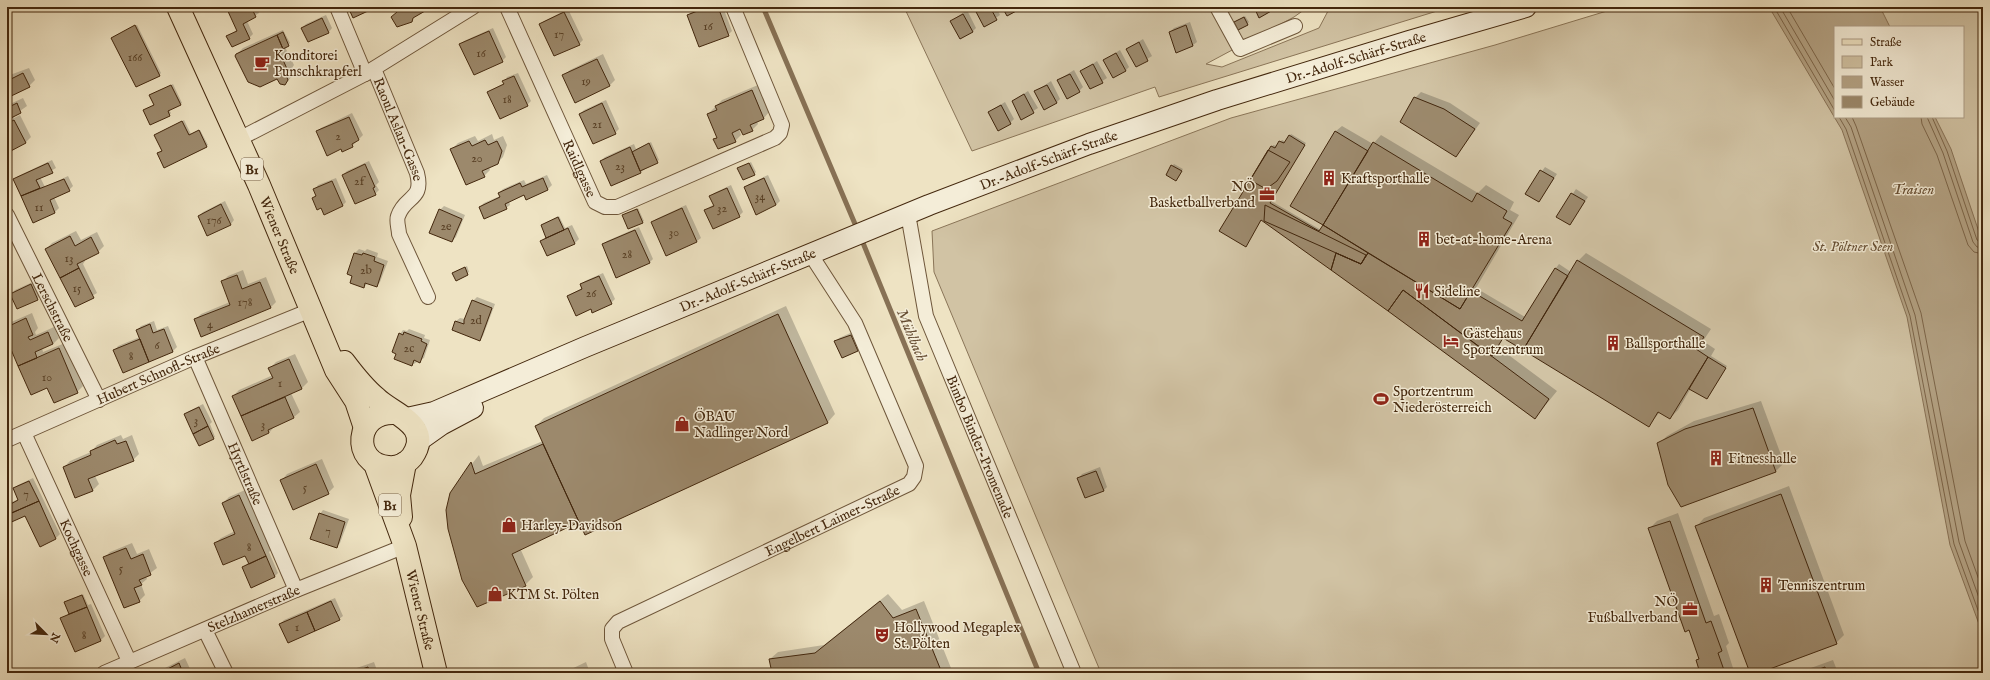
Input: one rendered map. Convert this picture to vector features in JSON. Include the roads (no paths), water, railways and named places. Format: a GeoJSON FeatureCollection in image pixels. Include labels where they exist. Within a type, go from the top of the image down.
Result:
{"type":"FeatureCollection","features":[{"type":"Feature","properties":{"kind":"main road","name":"Wiener Straße"},"geometry":{"type":"LineString","coordinates":[[178,7],[259,185],[321,332]]}},
{"type":"Feature","properties":{"kind":"main road","name":"B1"},"geometry":{"type":"LineString","coordinates":[[321,332],[345,364],[376,399],[401,416],[416,433],[417,442],[413,454],[405,463]]}},
{"type":"Feature","properties":{"kind":"main road","name":"B1"},"geometry":{"type":"LineString","coordinates":[[321,332],[336,370],[356,401],[365,428],[362,437],[362,446],[368,458],[375,464]]}},
{"type":"Feature","properties":{"kind":"main road"},"geometry":{"type":"LineString","coordinates":[[365,428],[378,414],[386,412],[401,416]]}},
{"type":"Feature","properties":{"kind":"main road","name":"Wiener Straße"},"geometry":{"type":"LineString","coordinates":[[405,463],[399,496],[405,546]]}},
{"type":"Feature","properties":{"kind":"main road"},"geometry":{"type":"LineString","coordinates":[[375,464],[394,468],[405,463]]}},
{"type":"Feature","properties":{"kind":"main road","name":"Wiener Straße"},"geometry":{"type":"LineString","coordinates":[[375,464],[405,546],[436,673]]}},
{"type":"Feature","properties":{"kind":"street"},"geometry":{"type":"LineString","coordinates":[[337,7],[370,72]]}},
{"type":"Feature","properties":{"kind":"street","name":"Raoul Aslan-Gasse"},"geometry":{"type":"LineString","coordinates":[[238,139],[370,72],[473,7]]}},
{"type":"Feature","properties":{"kind":"street","name":"Raidlgasse"},"geometry":{"type":"LineString","coordinates":[[507,7],[595,202],[605,208],[617,207],[775,138],[780,133],[782,125],[733,7]]}},
{"type":"Feature","properties":{"kind":"street"},"geometry":{"type":"LineString","coordinates":[[1218,7],[1240,49],[1295,26]]}},
{"type":"Feature","properties":{"kind":"street","name":"Dr.-Adolf-Schärf-Straße"},"geometry":{"type":"LineString","coordinates":[[401,416],[434,412],[584,347],[908,214],[1089,144],[1217,100],[1409,40],[1526,7]]}},
{"type":"Feature","properties":{"kind":"street","name":"Raoul Aslan-Gasse"},"geometry":{"type":"LineString","coordinates":[[370,72],[416,173],[419,184],[416,192],[398,216],[398,224],[399,234],[428,297]]}},
{"type":"Feature","properties":{"kind":"street","name":"Bimbo Binder-Promenade"},"geometry":{"type":"LineString","coordinates":[[908,214],[926,316],[1074,673]]}},
{"type":"Feature","properties":{"kind":"street","name":"Lerschstraße"},"geometry":{"type":"LineString","coordinates":[[7,215],[99,400]]}},
{"type":"Feature","properties":{"kind":"street","name":"Engelbert Laimer-Straße"},"geometry":{"type":"LineString","coordinates":[[626,673],[612,639],[612,629],[618,622],[909,484],[914,477],[916,466],[855,322],[811,255]]}},
{"type":"Feature","properties":{"kind":"street","name":"Hubert Schnofl-Straße"},"geometry":{"type":"LineString","coordinates":[[7,440],[195,357],[311,310]]}},
{"type":"Feature","properties":{"kind":"street","name":"Dr.-Adolf-Schärf-Straße"},"geometry":{"type":"LineString","coordinates":[[417,442],[441,425],[584,347]]}},
{"type":"Feature","properties":{"kind":"street","name":"Hyrtlstraße"},"geometry":{"type":"LineString","coordinates":[[195,357],[296,590]]}},
{"type":"Feature","properties":{"kind":"street","name":"Kochgasse"},"geometry":{"type":"LineString","coordinates":[[24,433],[129,662]]}},
{"type":"Feature","properties":{"kind":"street","name":"Stelzhamerstraße"},"geometry":{"type":"LineString","coordinates":[[104,673],[296,590],[405,546]]}},
{"type":"Feature","properties":{"kind":"street"},"geometry":{"type":"LineString","coordinates":[[205,630],[226,673]]}},
{"type":"Feature","properties":{"kind":"water","name":"Traisen"},"geometry":{"type":"Polygon","coordinates":[[[1769,7],[1880,7],[1890,26],[1834,26],[1834,117],[1769,7]]]}},
{"type":"Feature","properties":{"kind":"water","name":"Traisen"},"geometry":{"type":"Polygon","coordinates":[[[1835,118],[1936,118],[1951,149],[1983,244],[1983,635],[1950,545],[1907,317],[1842,130],[1835,118]]]}},
{"type":"Feature","properties":{"kind":"waterway","name":"Mühlbach"},"geometry":{"type":"LineString","coordinates":[[763,7],[858,231]]}},
{"type":"Feature","properties":{"kind":"waterway","name":"Mühlbach"},"geometry":{"type":"LineString","coordinates":[[861,238],[1039,673]]}},
{"type":"Feature","properties":{"kind":"place","name":"Konditorei Punschkrapferl"},"geometry":{"type":"Point","coordinates":[262,63]}},
{"type":"Feature","properties":{"kind":"place","name":"Kraftsporthalle"},"geometry":{"type":"Point","coordinates":[1329,178]}},
{"type":"Feature","properties":{"kind":"place","name":"NÖ Basketballverband"},"geometry":{"type":"Point","coordinates":[1267,194]}},
{"type":"Feature","properties":{"kind":"place","name":"bet-at-home-Arena"},"geometry":{"type":"Point","coordinates":[1424,239]}},
{"type":"Feature","properties":{"kind":"place","name":"Sideline"},"geometry":{"type":"Point","coordinates":[1422,291]}},
{"type":"Feature","properties":{"kind":"place","name":"Gästehaus Sportzentrum"},"geometry":{"type":"Point","coordinates":[1451,341]}},
{"type":"Feature","properties":{"kind":"place","name":"Ballsporthalle"},"geometry":{"type":"Point","coordinates":[1613,343]}},
{"type":"Feature","properties":{"kind":"place","name":"Sportzentrum Niederösterreich"},"geometry":{"type":"Point","coordinates":[1381,399]}},
{"type":"Feature","properties":{"kind":"place","name":"ÖBAU Nadlinger Nord"},"geometry":{"type":"Point","coordinates":[682,424]}},
{"type":"Feature","properties":{"kind":"place","name":"Fitnesshalle"},"geometry":{"type":"Point","coordinates":[1716,458]}},
{"type":"Feature","properties":{"kind":"place","name":"Harley-Davidson"},"geometry":{"type":"Point","coordinates":[509,525]}},
{"type":"Feature","properties":{"kind":"place","name":"Tenniszentrum"},"geometry":{"type":"Point","coordinates":[1766,585]}},
{"type":"Feature","properties":{"kind":"place","name":"KTM St. Pölten"},"geometry":{"type":"Point","coordinates":[495,594]}},
{"type":"Feature","properties":{"kind":"place","name":"NÖ Fußballverband"},"geometry":{"type":"Point","coordinates":[1690,609]}},
{"type":"Feature","properties":{"kind":"place","name":"Hollywood Megaplex St. Pölten"},"geometry":{"type":"Point","coordinates":[882,635]}},
{"type":"Feature","properties":{"kind":"park label","name":"St. Pöltner Seen"},"geometry":{"type":"Point","coordinates":[1853,246]}}]}
